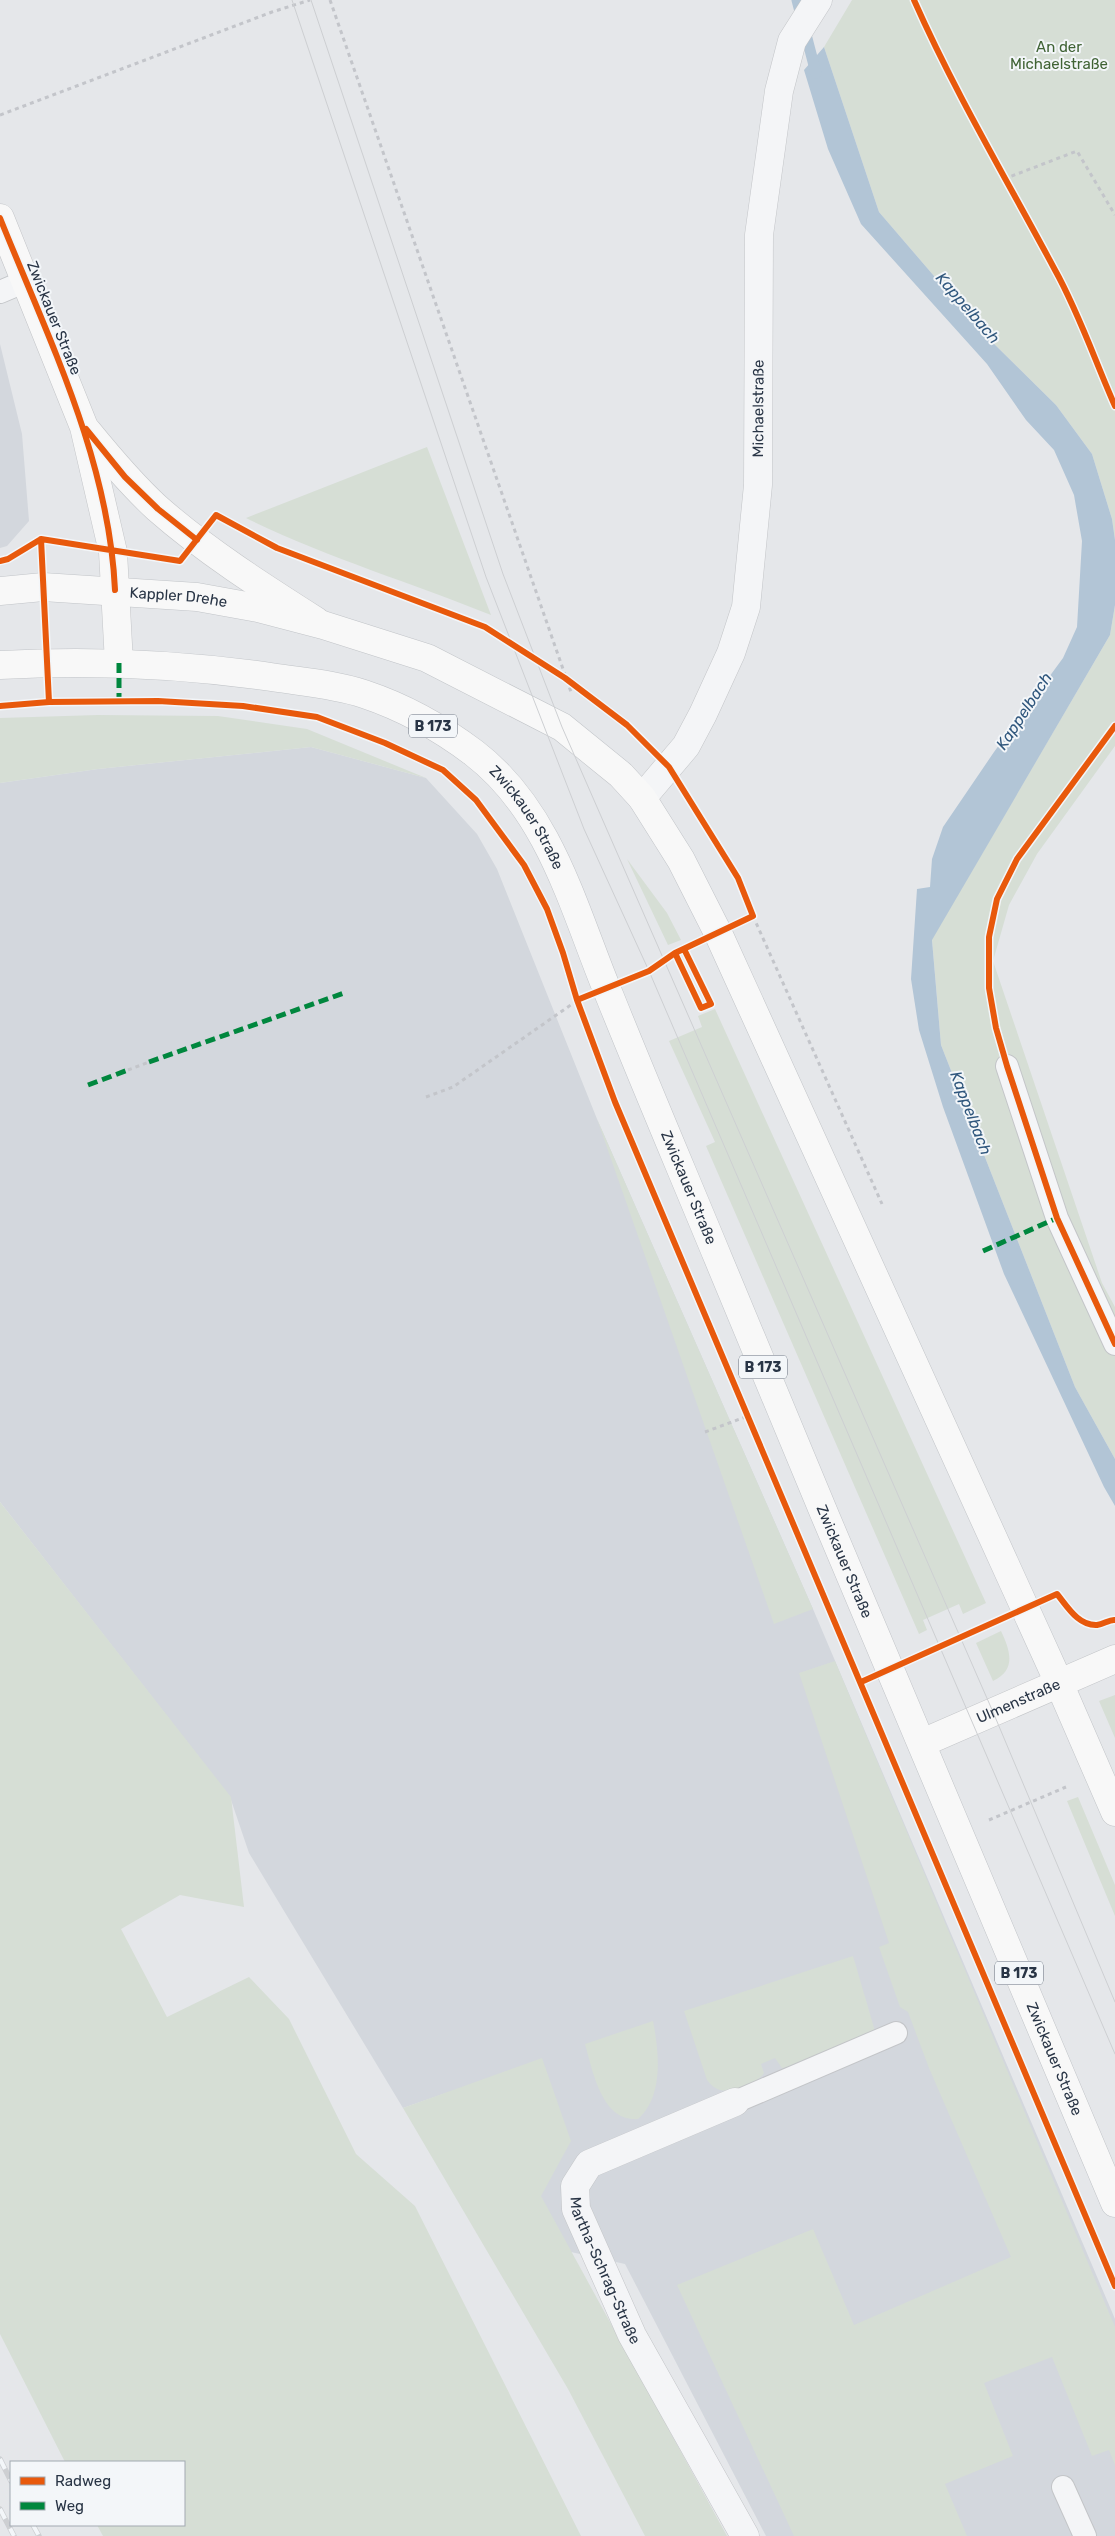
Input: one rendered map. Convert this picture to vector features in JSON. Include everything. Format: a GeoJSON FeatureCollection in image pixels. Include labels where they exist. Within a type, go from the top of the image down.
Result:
{"type":"FeatureCollection","features":[{"type":"Feature","properties":{"kind":"main road","name":"Zwickauer Straße"},"geometry":{"type":"LineString","coordinates":[[0,218],[84,427],[114,552],[119,664],[198,668],[325,685],[359,692],[394,706],[433,725],[475,754],[502,778],[546,839],[562,872],[606,989],[764,1370],[1115,2203]]}},
{"type":"Feature","properties":{"kind":"main road","name":"Zwickauer Straße"},"geometry":{"type":"LineString","coordinates":[[84,427],[125,477],[158,509],[243,575],[323,625],[427,658],[562,727],[621,775],[642,798],[681,860],[718,933],[1059,1683],[1115,1812]]}},
{"type":"Feature","properties":{"kind":"main road","name":"Kappler Drehe"},"geometry":{"type":"LineString","coordinates":[[0,591],[43,587],[115,590],[197,597],[233,602],[323,625]]}},
{"type":"Feature","properties":{"kind":"main road","name":"B 173"},"geometry":{"type":"LineString","coordinates":[[0,665],[48,662],[119,664]]}},
{"type":"Feature","properties":{"kind":"main road","name":"Ulmenstraße"},"geometry":{"type":"LineString","coordinates":[[922,1743],[1115,1659]]}},
{"type":"Feature","properties":{"kind":"street","name":"Michaelstraße"},"geometry":{"type":"LineString","coordinates":[[642,798],[686,746],[731,653],[746,607],[758,486],[759,235],[779,91],[792,41],[818,0]]}},
{"type":"Feature","properties":{"kind":"street","name":"Martha-Schrag-Straße"},"geometry":{"type":"LineString","coordinates":[[735,2102],[589,2164],[575,2186],[576,2209],[632,2334],[745,2536]]}},
{"type":"Feature","properties":{"kind":"lane"},"geometry":{"type":"LineString","coordinates":[[0,292],[26,281]]}},
{"type":"Feature","properties":{"kind":"lane"},"geometry":{"type":"LineString","coordinates":[[1007,1066],[1057,1218],[1115,1344]]}},
{"type":"Feature","properties":{"kind":"lane","name":"Martha-Schrag-Straße"},"geometry":{"type":"LineString","coordinates":[[735,2102],[896,2033]]}},
{"type":"Feature","properties":{"kind":"lane"},"geometry":{"type":"LineString","coordinates":[[1063,2487],[1085,2536]]}},
{"type":"Feature","properties":{"kind":"path"},"geometry":{"type":"LineString","coordinates":[[0,115],[272,12],[310,0]]}},
{"type":"Feature","properties":{"kind":"path"},"geometry":{"type":"LineString","coordinates":[[330,0],[572,696]]}},
{"type":"Feature","properties":{"kind":"path"},"geometry":{"type":"LineString","coordinates":[[914,0],[934,46],[1004,180],[1056,272],[1115,406]]}},
{"type":"Feature","properties":{"kind":"path"},"geometry":{"type":"LineString","coordinates":[[1004,180],[1077,152],[1115,215]]}},
{"type":"Feature","properties":{"kind":"path"},"geometry":{"type":"LineString","coordinates":[[1007,1066],[996,1028],[989,988],[989,937],[997,899],[1017,859],[1115,726]]}},
{"type":"Feature","properties":{"kind":"path"},"geometry":{"type":"LineString","coordinates":[[753,916],[828,1083]]}},
{"type":"Feature","properties":{"kind":"path"},"geometry":{"type":"LineString","coordinates":[[426,1097],[453,1087],[577,1000]]}},
{"type":"Feature","properties":{"kind":"path"},"geometry":{"type":"LineString","coordinates":[[128,1070],[149,1062]]}},
{"type":"Feature","properties":{"kind":"path"},"geometry":{"type":"LineString","coordinates":[[705,1432],[748,1416]]}},
{"type":"Feature","properties":{"kind":"path"},"geometry":{"type":"LineString","coordinates":[[891,1668],[1057,1594],[1074,1615],[1082,1621],[1096,1625],[1115,1620]]}},
{"type":"Feature","properties":{"kind":"path"},"geometry":{"type":"LineString","coordinates":[[960,1832],[1099,1773]]}},
{"type":"Feature","properties":{"kind":"shaded area"},"geometry":{"type":"Polygon","coordinates":[[[0,344],[22,434],[29,521],[7,546],[0,548],[0,344]]]}},
{"type":"Feature","properties":{"kind":"shaded area"},"geometry":{"type":"Polygon","coordinates":[[[311,747],[426,778],[477,834],[497,869],[597,1119],[813,1609],[1115,2319],[1115,2536],[766,2536],[625,2264],[571,2252],[446,2093],[403,2108],[249,1853],[230,1797],[0,1502],[0,783],[98,769],[311,747]]]}},
{"type":"Feature","properties":{"kind":"green space","name":"An der Michaelstraße"},"geometry":{"type":"Polygon","coordinates":[[[852,0],[1115,0],[1115,540],[1112,519],[1092,454],[1056,405],[983,333],[879,212],[824,47],[852,0]]]}},
{"type":"Feature","properties":{"kind":"green space"},"geometry":{"type":"Polygon","coordinates":[[[427,447],[491,615],[306,545],[246,518],[427,447]]]}},
{"type":"Feature","properties":{"kind":"green space"},"geometry":{"type":"Polygon","coordinates":[[[1115,605],[1115,746],[1037,854],[1009,905],[993,961],[1102,1283],[1115,1307],[1115,1459],[1075,1387],[941,1045],[932,939],[1110,635],[1115,605]]]}},
{"type":"Feature","properties":{"kind":"green space"},"geometry":{"type":"Polygon","coordinates":[[[98,715],[218,716],[307,729],[426,778],[311,747],[98,769],[0,783],[0,718],[98,715]]]}},
{"type":"Feature","properties":{"kind":"green space"},"geometry":{"type":"Polygon","coordinates":[[[627,859],[667,913],[681,940],[668,945],[627,859]]]}},
{"type":"Feature","properties":{"kind":"green space"},"geometry":{"type":"Polygon","coordinates":[[[715,1009],[986,1603],[963,1614],[959,1604],[923,1620],[927,1630],[919,1634],[706,1146],[715,1142],[669,1041],[702,1027],[698,1016],[715,1009]]]}},
{"type":"Feature","properties":{"kind":"green space"},"geometry":{"type":"Polygon","coordinates":[[[597,1119],[813,1609],[774,1624],[597,1119]]]}},
{"type":"Feature","properties":{"kind":"green space"},"geometry":{"type":"Polygon","coordinates":[[[0,1502],[231,1797],[244,1907],[180,1895],[121,1929],[167,2017],[249,1977],[289,2019],[356,2154],[415,2206],[581,2536],[103,2536],[98,2526],[185,2526],[185,2461],[64,2461],[0,2334],[0,1502]]]}},
{"type":"Feature","properties":{"kind":"green space"},"geometry":{"type":"Polygon","coordinates":[[[1001,1631],[1009,1652],[1009,1659],[1006,1671],[993,1681],[976,1643],[1001,1631]]]}},
{"type":"Feature","properties":{"kind":"green space"},"geometry":{"type":"Polygon","coordinates":[[[835,1661],[1115,2327],[1115,2465],[1109,2450],[1092,2456],[1052,2357],[984,2383],[1013,2456],[945,2484],[967,2536],[794,2536],[677,2285],[813,2229],[854,2325],[1011,2257],[929,2068],[908,2012],[900,2007],[879,1947],[889,1943],[799,1673],[835,1661]]]}},
{"type":"Feature","properties":{"kind":"green space"},"geometry":{"type":"Polygon","coordinates":[[[1115,1695],[1115,1738],[1099,1701],[1115,1695]]]}},
{"type":"Feature","properties":{"kind":"green space"},"geometry":{"type":"Polygon","coordinates":[[[1078,1797],[1115,1885],[1115,1916],[1067,1801],[1078,1797]]]}},
{"type":"Feature","properties":{"kind":"green space"},"geometry":{"type":"Polygon","coordinates":[[[853,1956],[875,2031],[788,2067],[782,2068],[775,2058],[761,2064],[764,2073],[761,2077],[751,2084],[738,2089],[720,2090],[707,2080],[684,2011],[853,1956]]]}},
{"type":"Feature","properties":{"kind":"green space"},"geometry":{"type":"Polygon","coordinates":[[[653,2021],[658,2060],[656,2086],[646,2109],[638,2119],[626,2118],[608,2104],[601,2093],[585,2044],[653,2021]]]}},
{"type":"Feature","properties":{"kind":"green space"},"geometry":{"type":"Polygon","coordinates":[[[542,2058],[571,2141],[541,2196],[727,2536],[645,2536],[568,2389],[403,2108],[542,2058]]]}},
{"type":"Feature","properties":{"kind":"water"},"geometry":{"type":"Polygon","coordinates":[[[824,47],[879,212],[983,333],[1056,405],[1092,454],[1112,519],[1115,540],[1115,605],[1110,635],[932,940],[941,1045],[1075,1387],[1115,1459],[1115,1506],[1104,1487],[1004,1274],[943,1107],[919,1030],[911,979],[917,889],[930,887],[932,859],[943,827],[994,752],[1063,658],[1077,627],[1082,541],[1074,495],[1054,450],[1026,420],[987,364],[861,224],[828,149],[804,70],[824,47]]]}},
{"type":"Feature","properties":{"kind":"waterway","name":"Kappelbach"},"geometry":{"type":"LineString","coordinates":[[797,0],[816,73]]}},
{"type":"Feature","properties":{"kind":"tram line"},"geometry":{"type":"LineString","coordinates":[[292,0],[486,577],[584,829],[649,971],[1115,2054]]}},
{"type":"Feature","properties":{"kind":"tram line"},"geometry":{"type":"LineString","coordinates":[[311,0],[503,574],[562,727],[993,1712],[1115,2002]]}},
{"type":"Feature","properties":{"kind":"railway"},"geometry":{"type":"LineString","coordinates":[[0,2459],[10,2479]]}},
{"type":"Feature","properties":{"kind":"railway"},"geometry":{"type":"LineString","coordinates":[[0,2509],[14,2536]]}},
{"type":"Feature","properties":{"kind":"railway"},"geometry":{"type":"LineString","coordinates":[[34,2526],[39,2536]]}},
{"type":"Feature","properties":{"kind":"marked path"},"geometry":{"type":"LineString","coordinates":[[119,663],[119,702]]}},
{"type":"Feature","properties":{"kind":"marked path"},"geometry":{"type":"LineString","coordinates":[[149,1062],[347,992]]}},
{"type":"Feature","properties":{"kind":"marked path"},"geometry":{"type":"LineString","coordinates":[[88,1085],[128,1070]]}},
{"type":"Feature","properties":{"kind":"marked path"},"geometry":{"type":"LineString","coordinates":[[983,1251],[1057,1218]]}},
{"type":"Feature","properties":{"kind":"cycle path"},"geometry":{"type":"LineString","coordinates":[[914,0],[964,103],[1064,286],[1115,406]]}},
{"type":"Feature","properties":{"kind":"cycle path"},"geometry":{"type":"LineString","coordinates":[[0,218],[56,354],[89,446],[101,493],[110,541],[115,590]]}},
{"type":"Feature","properties":{"kind":"cycle path"},"geometry":{"type":"LineString","coordinates":[[86,429],[125,477],[158,509],[197,540]]}},
{"type":"Feature","properties":{"kind":"cycle path"},"geometry":{"type":"LineString","coordinates":[[0,561],[8,559],[41,539],[180,561],[216,515],[277,548],[485,627],[565,678],[627,725],[669,767],[738,878],[753,916],[675,953],[649,971],[577,1000]]}},
{"type":"Feature","properties":{"kind":"cycle path"},"geometry":{"type":"LineString","coordinates":[[41,539],[49,702]]}},
{"type":"Feature","properties":{"kind":"cycle path"},"geometry":{"type":"LineString","coordinates":[[0,706],[49,702],[158,701],[243,706],[317,717],[385,743],[443,770],[476,800],[524,865],[547,909],[577,1000],[615,1102],[1115,2286]]}},
{"type":"Feature","properties":{"kind":"cycle path"},"geometry":{"type":"LineString","coordinates":[[1115,726],[1017,859],[997,899],[989,937],[989,988],[996,1028],[1007,1066],[1057,1218],[1115,1344]]}},
{"type":"Feature","properties":{"kind":"cycle path"},"geometry":{"type":"LineString","coordinates":[[675,953],[701,1008],[711,1004],[684,949]]}},
{"type":"Feature","properties":{"kind":"cycle path"},"geometry":{"type":"LineString","coordinates":[[861,1682],[1057,1594],[1074,1614],[1084,1622],[1097,1625],[1115,1620]]}}]}
